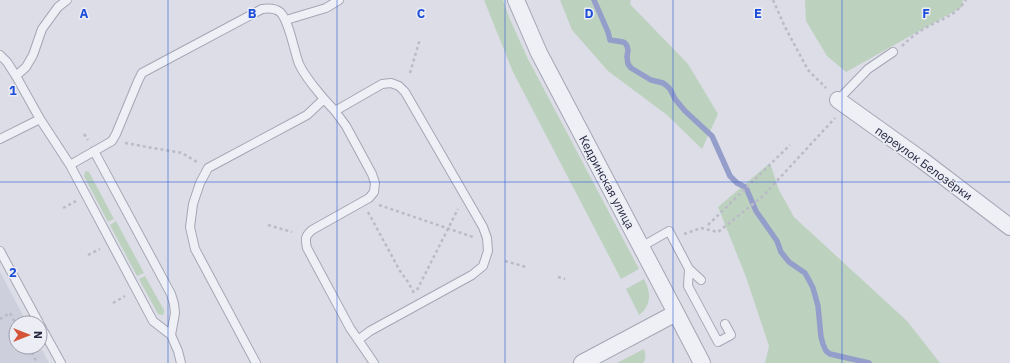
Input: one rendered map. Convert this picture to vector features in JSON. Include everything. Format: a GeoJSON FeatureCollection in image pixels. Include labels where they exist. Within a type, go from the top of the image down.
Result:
{"type":"FeatureCollection","features":[{"type":"Feature","properties":{"kind":"street","name":"Кедринская улица"},"geometry":{"type":"LineString","coordinates":[[516,0],[539,53],[702,363]]}},
{"type":"Feature","properties":{"kind":"street","name":"переулок Белозёрки"},"geometry":{"type":"LineString","coordinates":[[842,103],[922,160],[1010,227]]}},
{"type":"Feature","properties":{"kind":"street"},"geometry":{"type":"LineString","coordinates":[[582,363],[676,313]]}},
{"type":"Feature","properties":{"kind":"lane"},"geometry":{"type":"LineString","coordinates":[[16,76],[26,67],[33,55],[42,28],[58,7],[67,0]]}},
{"type":"Feature","properties":{"kind":"lane"},"geometry":{"type":"LineString","coordinates":[[286,20],[326,8],[339,0]]}},
{"type":"Feature","properties":{"kind":"lane"},"geometry":{"type":"LineString","coordinates":[[70,165],[112,141],[142,73],[262,9],[271,8],[280,12],[286,20],[300,65],[310,83],[335,110],[346,126],[372,174],[375,183],[374,192],[366,199],[312,230],[307,234],[305,240],[307,248],[350,328],[374,363]]}},
{"type":"Feature","properties":{"kind":"lane"},"geometry":{"type":"LineString","coordinates":[[842,103],[868,69],[893,52]]}},
{"type":"Feature","properties":{"kind":"lane"},"geometry":{"type":"LineString","coordinates":[[0,55],[7,62],[16,76],[40,118],[70,165],[153,322],[171,335],[178,351],[181,363]]}},
{"type":"Feature","properties":{"kind":"lane"},"geometry":{"type":"LineString","coordinates":[[335,110],[382,84],[391,83],[399,86],[405,92],[466,196],[483,227],[487,238],[488,251],[483,266],[472,275],[370,330],[358,340]]}},
{"type":"Feature","properties":{"kind":"lane"},"geometry":{"type":"LineString","coordinates":[[256,363],[195,249],[190,227],[194,204],[200,183],[208,168],[307,115],[324,99]]}},
{"type":"Feature","properties":{"kind":"lane"},"geometry":{"type":"LineString","coordinates":[[0,139],[40,118]]}},
{"type":"Feature","properties":{"kind":"lane"},"geometry":{"type":"LineString","coordinates":[[94,151],[171,294],[175,313],[171,335]]}},
{"type":"Feature","properties":{"kind":"lane"},"geometry":{"type":"LineString","coordinates":[[641,247],[669,231],[690,269],[701,280]]}},
{"type":"Feature","properties":{"kind":"lane"},"geometry":{"type":"LineString","coordinates":[[0,251],[35,315]]}},
{"type":"Feature","properties":{"kind":"lane"},"geometry":{"type":"LineString","coordinates":[[690,269],[688,286],[718,342],[731,335],[725,324]]}},
{"type":"Feature","properties":{"kind":"lane"},"geometry":{"type":"LineString","coordinates":[[48,339],[61,363]]}},
{"type":"Feature","properties":{"kind":"path"},"geometry":{"type":"LineString","coordinates":[[673,238],[700,228],[718,232],[763,196],[842,103],[808,70],[785,27],[774,0]]}},
{"type":"Feature","properties":{"kind":"path"},"geometry":{"type":"LineString","coordinates":[[893,52],[922,30],[950,16],[962,7],[966,0]]}},
{"type":"Feature","properties":{"kind":"path"},"geometry":{"type":"LineString","coordinates":[[410,73],[420,39]]}},
{"type":"Feature","properties":{"kind":"path"},"geometry":{"type":"LineString","coordinates":[[116,134],[124,143],[182,153],[208,168]]}},
{"type":"Feature","properties":{"kind":"path"},"geometry":{"type":"LineString","coordinates":[[708,225],[790,145]]}},
{"type":"Feature","properties":{"kind":"path"},"geometry":{"type":"LineString","coordinates":[[366,199],[400,271],[415,294],[461,203],[466,196]]}},
{"type":"Feature","properties":{"kind":"path"},"geometry":{"type":"LineString","coordinates":[[366,199],[380,206],[479,238],[487,238]]}},
{"type":"Feature","properties":{"kind":"path"},"geometry":{"type":"LineString","coordinates":[[63,208],[76,201]]}},
{"type":"Feature","properties":{"kind":"path"},"geometry":{"type":"LineString","coordinates":[[268,225],[292,232]]}},
{"type":"Feature","properties":{"kind":"path"},"geometry":{"type":"LineString","coordinates":[[88,256],[102,248]]}},
{"type":"Feature","properties":{"kind":"path"},"geometry":{"type":"LineString","coordinates":[[505,261],[526,267]]}},
{"type":"Feature","properties":{"kind":"path"},"geometry":{"type":"LineString","coordinates":[[558,277],[565,279]]}},
{"type":"Feature","properties":{"kind":"path"},"geometry":{"type":"LineString","coordinates":[[113,303],[126,296]]}},
{"type":"Feature","properties":{"kind":"shaded area"},"geometry":{"type":"Polygon","coordinates":[[[0,272],[23,315],[8,315],[8,355],[45,355],[49,363],[0,363],[0,272]]]}},
{"type":"Feature","properties":{"kind":"green space"},"geometry":{"type":"Polygon","coordinates":[[[484,0],[503,0],[528,59],[639,269],[621,279],[513,72],[484,0]]]}},
{"type":"Feature","properties":{"kind":"green space"},"geometry":{"type":"Polygon","coordinates":[[[560,0],[631,0],[630,4],[688,64],[718,114],[702,149],[667,115],[608,71],[572,30],[560,0]]]}},
{"type":"Feature","properties":{"kind":"green space"},"geometry":{"type":"Polygon","coordinates":[[[805,0],[963,0],[962,7],[846,72],[827,56],[806,21],[805,0]]]}},
{"type":"Feature","properties":{"kind":"green space"},"geometry":{"type":"Polygon","coordinates":[[[770,163],[779,190],[794,217],[907,321],[940,363],[765,363],[769,346],[746,277],[718,207],[770,163]]]}},
{"type":"Feature","properties":{"kind":"green space"},"geometry":{"type":"Polygon","coordinates":[[[85,172],[89,172],[114,219],[108,222],[84,176],[85,172]]]}},
{"type":"Feature","properties":{"kind":"green space"},"geometry":{"type":"Polygon","coordinates":[[[116,221],[144,273],[137,276],[110,225],[116,221]]]}},
{"type":"Feature","properties":{"kind":"green space"},"geometry":{"type":"Polygon","coordinates":[[[145,276],[164,310],[163,315],[158,314],[139,279],[145,276]]]}},
{"type":"Feature","properties":{"kind":"green space"},"geometry":{"type":"Polygon","coordinates":[[[644,279],[648,289],[649,298],[646,307],[639,315],[626,289],[644,279]]]}},
{"type":"Feature","properties":{"kind":"green space"},"geometry":{"type":"Polygon","coordinates":[[[644,349],[645,358],[643,363],[617,363],[644,349]]]}},
{"type":"Feature","properties":{"kind":"waterway"},"geometry":{"type":"LineString","coordinates":[[594,0],[610,40],[623,42],[627,46],[628,64],[631,68],[651,80],[663,83],[667,86],[685,111],[712,136],[730,176],[737,183],[745,187],[756,211],[777,241],[781,252],[789,262],[805,273],[813,288],[818,306],[821,337],[826,351],[830,354],[869,363]]}}]}
